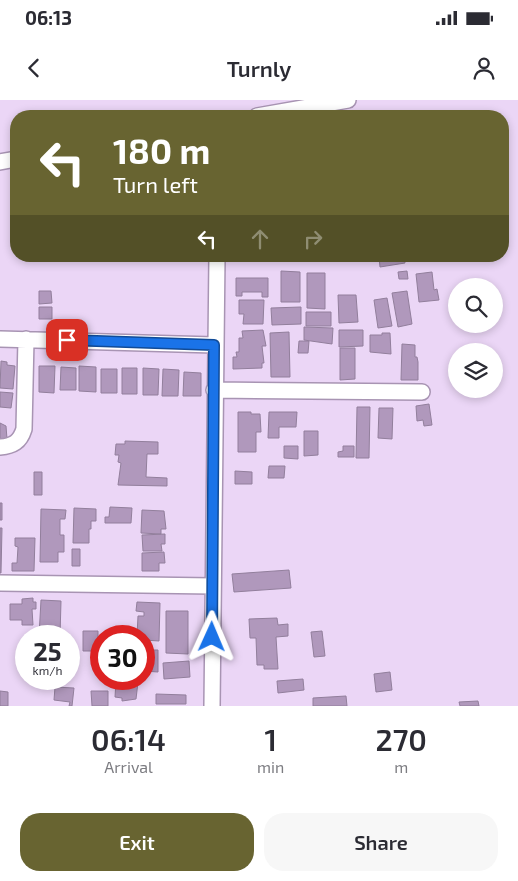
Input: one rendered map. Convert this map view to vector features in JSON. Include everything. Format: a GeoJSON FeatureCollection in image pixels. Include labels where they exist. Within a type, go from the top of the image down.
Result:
{"type":"FeatureCollection","features":[{"type":"Feature","properties":{"kind":"street"},"geometry":{"type":"LineString","coordinates":[[283,110],[316,102],[348,100]]}},
{"type":"Feature","properties":{"kind":"street"},"geometry":{"type":"LineString","coordinates":[[212,706],[214,345],[217,262]]}},
{"type":"Feature","properties":{"kind":"street"},"geometry":{"type":"LineString","coordinates":[[0,339],[214,345]]}},
{"type":"Feature","properties":{"kind":"street"},"geometry":{"type":"LineString","coordinates":[[0,447],[16,444],[21,438],[24,429],[26,339]]}},
{"type":"Feature","properties":{"kind":"street"},"geometry":{"type":"LineString","coordinates":[[214,390],[422,392]]}},
{"type":"Feature","properties":{"kind":"street"},"geometry":{"type":"LineString","coordinates":[[0,583],[213,586]]}},
{"type":"Feature","properties":{"kind":"building"},"geometry":{"type":"Polygon","coordinates":[[[380,262],[405,262],[405,263],[380,267],[380,262]]]}},
{"type":"Feature","properties":{"kind":"building"},"geometry":{"type":"Polygon","coordinates":[[[281,271],[300,272],[300,302],[281,302],[281,271]]]}},
{"type":"Feature","properties":{"kind":"building"},"geometry":{"type":"Polygon","coordinates":[[[407,271],[408,279],[399,279],[398,272],[407,271]]]}},
{"type":"Feature","properties":{"kind":"building"},"geometry":{"type":"Polygon","coordinates":[[[432,272],[434,290],[437,289],[439,300],[419,302],[416,274],[432,272]]]}},
{"type":"Feature","properties":{"kind":"building"},"geometry":{"type":"Polygon","coordinates":[[[307,273],[325,273],[325,309],[307,308],[307,273]]]}},
{"type":"Feature","properties":{"kind":"building"},"geometry":{"type":"Polygon","coordinates":[[[236,278],[268,278],[268,297],[262,297],[262,292],[242,292],[242,296],[236,296],[236,278]]]}},
{"type":"Feature","properties":{"kind":"building"},"geometry":{"type":"Polygon","coordinates":[[[39,291],[51,291],[52,303],[39,304],[39,291]]]}},
{"type":"Feature","properties":{"kind":"building"},"geometry":{"type":"Polygon","coordinates":[[[407,291],[412,324],[398,327],[392,293],[407,291]]]}},
{"type":"Feature","properties":{"kind":"building"},"geometry":{"type":"Polygon","coordinates":[[[338,295],[356,295],[358,322],[339,323],[338,295]]]}},
{"type":"Feature","properties":{"kind":"building"},"geometry":{"type":"Polygon","coordinates":[[[387,298],[392,326],[378,328],[374,300],[387,298]]]}},
{"type":"Feature","properties":{"kind":"building"},"geometry":{"type":"Polygon","coordinates":[[[239,300],[264,300],[263,324],[243,324],[244,314],[239,314],[239,300]]]}},
{"type":"Feature","properties":{"kind":"building"},"geometry":{"type":"Polygon","coordinates":[[[39,307],[52,307],[52,319],[39,319],[39,307]]]}},
{"type":"Feature","properties":{"kind":"building"},"geometry":{"type":"Polygon","coordinates":[[[301,307],[301,324],[272,325],[271,308],[301,307]]]}},
{"type":"Feature","properties":{"kind":"building"},"geometry":{"type":"Polygon","coordinates":[[[306,312],[331,312],[331,326],[306,326],[306,312]]]}},
{"type":"Feature","properties":{"kind":"building"},"geometry":{"type":"Polygon","coordinates":[[[304,327],[333,328],[332,344],[304,340],[304,327]]]}},
{"type":"Feature","properties":{"kind":"building"},"geometry":{"type":"Polygon","coordinates":[[[263,330],[266,346],[262,346],[264,363],[262,363],[262,368],[233,369],[233,357],[237,357],[236,352],[239,352],[239,338],[243,338],[242,331],[263,330]]]}},
{"type":"Feature","properties":{"kind":"building"},"geometry":{"type":"Polygon","coordinates":[[[339,330],[363,330],[363,346],[339,347],[339,330]]]}},
{"type":"Feature","properties":{"kind":"building"},"geometry":{"type":"Polygon","coordinates":[[[289,332],[290,377],[271,377],[270,333],[289,332]]]}},
{"type":"Feature","properties":{"kind":"building"},"geometry":{"type":"Polygon","coordinates":[[[382,333],[390,333],[391,354],[370,352],[370,335],[382,335],[382,333]]]}},
{"type":"Feature","properties":{"kind":"building"},"geometry":{"type":"Polygon","coordinates":[[[299,341],[309,341],[308,353],[298,353],[299,341]]]}},
{"type":"Feature","properties":{"kind":"building"},"geometry":{"type":"Polygon","coordinates":[[[402,344],[415,345],[415,357],[417,357],[418,362],[418,380],[401,380],[402,344]]]}},
{"type":"Feature","properties":{"kind":"building"},"geometry":{"type":"Polygon","coordinates":[[[340,348],[355,348],[355,379],[340,380],[340,348]]]}},
{"type":"Feature","properties":{"kind":"building"},"geometry":{"type":"Polygon","coordinates":[[[1,361],[7,362],[7,365],[15,366],[13,389],[0,388],[1,361]]]}},
{"type":"Feature","properties":{"kind":"building"},"geometry":{"type":"Polygon","coordinates":[[[39,366],[55,366],[54,393],[39,392],[39,366]]]}},
{"type":"Feature","properties":{"kind":"building"},"geometry":{"type":"Polygon","coordinates":[[[79,366],[96,367],[96,392],[79,391],[79,366]]]}},
{"type":"Feature","properties":{"kind":"building"},"geometry":{"type":"Polygon","coordinates":[[[61,367],[76,368],[76,390],[60,390],[61,367]]]}},
{"type":"Feature","properties":{"kind":"building"},"geometry":{"type":"Polygon","coordinates":[[[122,368],[137,368],[137,394],[122,394],[122,368]]]}},
{"type":"Feature","properties":{"kind":"building"},"geometry":{"type":"Polygon","coordinates":[[[143,368],[159,369],[158,395],[143,395],[143,368]]]}},
{"type":"Feature","properties":{"kind":"building"},"geometry":{"type":"Polygon","coordinates":[[[101,369],[117,369],[117,393],[101,393],[101,369]]]}},
{"type":"Feature","properties":{"kind":"building"},"geometry":{"type":"Polygon","coordinates":[[[163,369],[179,370],[178,396],[162,396],[163,369]]]}},
{"type":"Feature","properties":{"kind":"building"},"geometry":{"type":"Polygon","coordinates":[[[184,372],[201,373],[201,396],[183,396],[184,372]]]}},
{"type":"Feature","properties":{"kind":"building"},"geometry":{"type":"Polygon","coordinates":[[[0,392],[13,393],[11,408],[0,407],[0,392]]]}},
{"type":"Feature","properties":{"kind":"building"},"geometry":{"type":"Polygon","coordinates":[[[429,404],[432,425],[424,426],[423,420],[417,421],[416,406],[429,404]]]}},
{"type":"Feature","properties":{"kind":"building"},"geometry":{"type":"Polygon","coordinates":[[[357,407],[370,407],[369,458],[356,458],[357,407]]]}},
{"type":"Feature","properties":{"kind":"building"},"geometry":{"type":"Polygon","coordinates":[[[379,408],[393,408],[392,439],[378,438],[379,408]]]}},
{"type":"Feature","properties":{"kind":"building"},"geometry":{"type":"Polygon","coordinates":[[[238,412],[260,414],[261,432],[256,432],[256,452],[238,452],[238,412]]]}},
{"type":"Feature","properties":{"kind":"building"},"geometry":{"type":"Polygon","coordinates":[[[269,412],[297,412],[296,427],[279,427],[279,438],[268,438],[269,412]]]}},
{"type":"Feature","properties":{"kind":"building"},"geometry":{"type":"Polygon","coordinates":[[[0,423],[6,426],[7,439],[0,439],[0,423]]]}},
{"type":"Feature","properties":{"kind":"building"},"geometry":{"type":"Polygon","coordinates":[[[304,431],[318,431],[318,455],[304,456],[304,431]]]}},
{"type":"Feature","properties":{"kind":"building"},"geometry":{"type":"Polygon","coordinates":[[[125,441],[158,442],[158,454],[147,454],[146,477],[167,478],[167,486],[118,485],[121,463],[118,462],[119,455],[115,455],[116,444],[125,444],[125,441]]]}},
{"type":"Feature","properties":{"kind":"building"},"geometry":{"type":"Polygon","coordinates":[[[284,446],[298,446],[298,459],[284,458],[284,446]]]}},
{"type":"Feature","properties":{"kind":"building"},"geometry":{"type":"Polygon","coordinates":[[[343,446],[354,446],[354,457],[338,457],[338,452],[343,451],[343,446]]]}},
{"type":"Feature","properties":{"kind":"building"},"geometry":{"type":"Polygon","coordinates":[[[269,466],[285,466],[284,478],[268,478],[269,466]]]}},
{"type":"Feature","properties":{"kind":"building"},"geometry":{"type":"Polygon","coordinates":[[[235,471],[252,472],[252,484],[235,484],[235,471]]]}},
{"type":"Feature","properties":{"kind":"building"},"geometry":{"type":"Polygon","coordinates":[[[34,472],[42,472],[42,495],[34,495],[34,472]]]}},
{"type":"Feature","properties":{"kind":"building"},"geometry":{"type":"Polygon","coordinates":[[[0,503],[2,503],[2,520],[0,520],[0,503]]]}},
{"type":"Feature","properties":{"kind":"building"},"geometry":{"type":"Polygon","coordinates":[[[110,507],[132,508],[131,523],[105,523],[105,517],[109,517],[110,507]]]}},
{"type":"Feature","properties":{"kind":"building"},"geometry":{"type":"Polygon","coordinates":[[[74,508],[96,509],[96,521],[91,521],[91,529],[89,529],[89,543],[73,543],[74,508]]]}},
{"type":"Feature","properties":{"kind":"building"},"geometry":{"type":"Polygon","coordinates":[[[41,509],[66,510],[65,519],[60,519],[60,535],[64,535],[64,552],[58,552],[58,562],[40,562],[41,509]]]}},
{"type":"Feature","properties":{"kind":"building"},"geometry":{"type":"Polygon","coordinates":[[[142,510],[164,511],[166,529],[161,529],[161,534],[141,533],[142,510]]]}},
{"type":"Feature","properties":{"kind":"building"},"geometry":{"type":"Polygon","coordinates":[[[0,528],[2,528],[1,573],[0,573],[0,528]]]}},
{"type":"Feature","properties":{"kind":"building"},"geometry":{"type":"Polygon","coordinates":[[[165,534],[165,544],[161,544],[162,551],[143,551],[142,535],[165,534]]]}},
{"type":"Feature","properties":{"kind":"building"},"geometry":{"type":"Polygon","coordinates":[[[15,538],[35,538],[34,571],[12,571],[12,563],[17,563],[18,547],[15,546],[15,538]]]}},
{"type":"Feature","properties":{"kind":"building"},"geometry":{"type":"Polygon","coordinates":[[[72,549],[80,549],[80,566],[72,566],[72,549]]]}},
{"type":"Feature","properties":{"kind":"building"},"geometry":{"type":"Polygon","coordinates":[[[164,552],[165,563],[159,563],[159,571],[142,571],[142,553],[164,552]]]}},
{"type":"Feature","properties":{"kind":"building"},"geometry":{"type":"Polygon","coordinates":[[[289,570],[291,588],[234,592],[232,574],[289,570]]]}},
{"type":"Feature","properties":{"kind":"building"},"geometry":{"type":"Polygon","coordinates":[[[33,598],[33,602],[36,602],[36,609],[32,609],[33,625],[22,625],[22,620],[10,620],[10,604],[22,604],[22,599],[33,598]]]}},
{"type":"Feature","properties":{"kind":"building"},"geometry":{"type":"Polygon","coordinates":[[[41,600],[61,601],[60,625],[40,625],[41,600]]]}},
{"type":"Feature","properties":{"kind":"building"},"geometry":{"type":"Polygon","coordinates":[[[137,602],[160,603],[159,641],[155,641],[155,625],[138,625],[138,616],[144,616],[144,612],[136,611],[137,602]]]}},
{"type":"Feature","properties":{"kind":"building"},"geometry":{"type":"Polygon","coordinates":[[[166,611],[188,611],[188,654],[166,653],[166,611]]]}},
{"type":"Feature","properties":{"kind":"building"},"geometry":{"type":"Polygon","coordinates":[[[277,618],[278,625],[288,624],[288,636],[276,637],[278,669],[264,669],[264,665],[257,665],[256,638],[250,638],[249,619],[277,618]]]}},
{"type":"Feature","properties":{"kind":"building"},"geometry":{"type":"Polygon","coordinates":[[[83,631],[90,631],[90,651],[83,651],[83,631]]]}},
{"type":"Feature","properties":{"kind":"building"},"geometry":{"type":"Polygon","coordinates":[[[322,631],[325,656],[314,657],[311,632],[322,631]]]}},
{"type":"Feature","properties":{"kind":"building"},"geometry":{"type":"Polygon","coordinates":[[[155,650],[158,650],[158,672],[155,672],[155,650]]]}},
{"type":"Feature","properties":{"kind":"building"},"geometry":{"type":"Polygon","coordinates":[[[189,661],[190,677],[164,679],[163,663],[189,661]]]}},
{"type":"Feature","properties":{"kind":"building"},"geometry":{"type":"Polygon","coordinates":[[[390,672],[392,690],[376,692],[374,674],[390,672]]]}},
{"type":"Feature","properties":{"kind":"building"},"geometry":{"type":"Polygon","coordinates":[[[303,679],[304,690],[278,693],[277,681],[303,679]]]}},
{"type":"Feature","properties":{"kind":"building"},"geometry":{"type":"Polygon","coordinates":[[[55,690],[74,690],[72,706],[69,706],[70,702],[54,700],[55,690]]]}},
{"type":"Feature","properties":{"kind":"building"},"geometry":{"type":"Polygon","coordinates":[[[115,690],[137,690],[136,699],[122,701],[122,698],[115,697],[115,690]]]}},
{"type":"Feature","properties":{"kind":"building"},"geometry":{"type":"Polygon","coordinates":[[[0,691],[8,692],[8,706],[0,706],[0,691]]]}},
{"type":"Feature","properties":{"kind":"building"},"geometry":{"type":"Polygon","coordinates":[[[91,691],[108,691],[108,706],[92,706],[91,691]]]}},
{"type":"Feature","properties":{"kind":"building"},"geometry":{"type":"Polygon","coordinates":[[[156,694],[186,695],[186,704],[156,704],[156,694]]]}},
{"type":"Feature","properties":{"kind":"building"},"geometry":{"type":"Polygon","coordinates":[[[346,696],[347,706],[313,706],[313,698],[346,696]]]}},
{"type":"Feature","properties":{"kind":"building"},"geometry":{"type":"Polygon","coordinates":[[[478,701],[479,706],[460,706],[459,702],[478,701]]]}},
{"type":"Feature","properties":{"kind":"route"},"geometry":{"type":"LineString","coordinates":[[67,340],[214,345],[212,637]]}}]}
